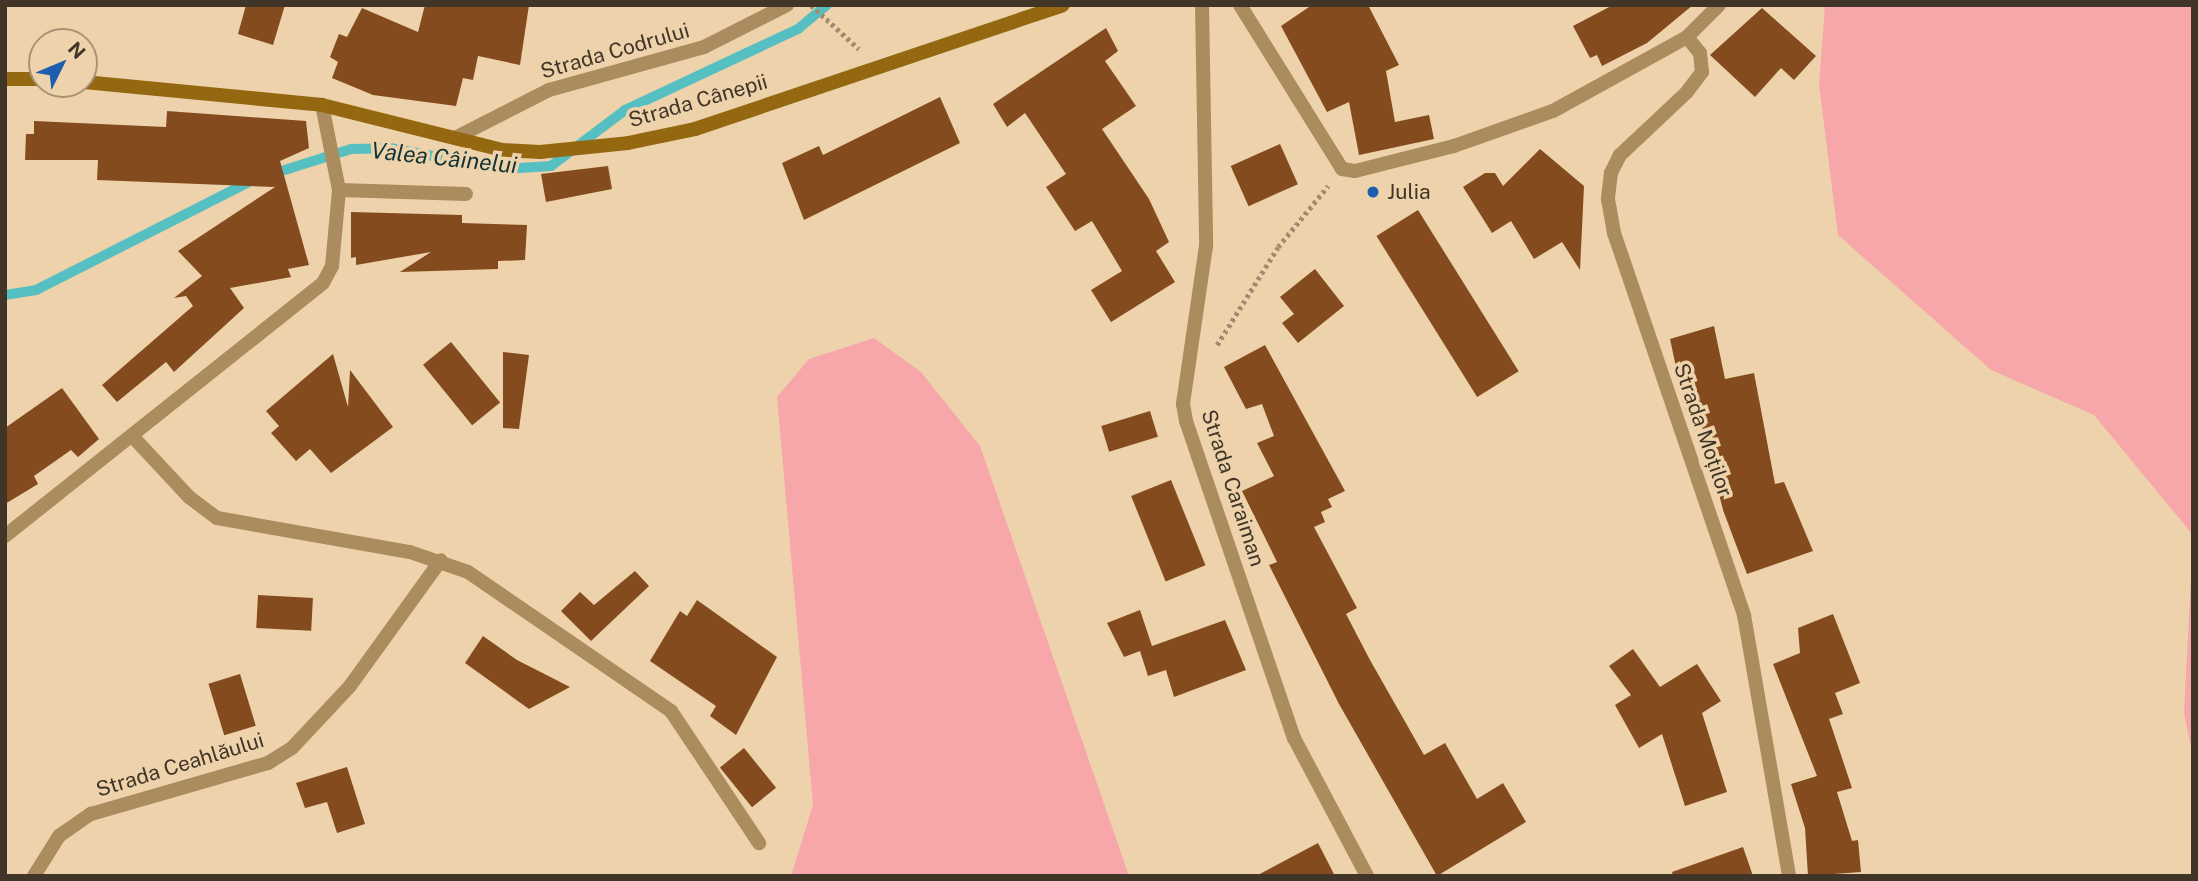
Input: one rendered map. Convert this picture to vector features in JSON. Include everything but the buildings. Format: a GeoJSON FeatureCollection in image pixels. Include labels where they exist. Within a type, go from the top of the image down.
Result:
{"type":"FeatureCollection","features":[{"type":"Feature","properties":{"kind":"street","name":"Strada Codrului"},"geometry":{"type":"LineString","coordinates":[[455,138],[549,90],[704,47],[787,5]]}},
{"type":"Feature","properties":{"kind":"street","name":"Strada Cânepii"},"geometry":{"type":"LineString","coordinates":[[98,83],[322,105],[455,138],[540,152],[628,143],[695,129],[1063,5]]}},
{"type":"Feature","properties":{"kind":"street","name":"Strada Caraiman"},"geometry":{"type":"LineString","coordinates":[[1202,5],[1206,246],[1187,376],[1186,421],[1294,738],[1367,876]]}},
{"type":"Feature","properties":{"kind":"street"},"geometry":{"type":"LineString","coordinates":[[1240,5],[1342,169],[1355,171],[1454,146],[1553,111],[1687,37],[1719,5]]}},
{"type":"Feature","properties":{"kind":"street","name":"Strada Moților"},"geometry":{"type":"LineString","coordinates":[[1687,37],[1700,53],[1702,72],[1620,155],[1611,173],[1608,199],[1614,233],[1744,615],[1789,876]]}},
{"type":"Feature","properties":{"kind":"street"},"geometry":{"type":"LineString","coordinates":[[5,79],[28,79]]}},
{"type":"Feature","properties":{"kind":"street"},"geometry":{"type":"LineString","coordinates":[[5,536],[134,438],[323,283],[332,266],[339,190],[322,105]]}},
{"type":"Feature","properties":{"kind":"street"},"geometry":{"type":"LineString","coordinates":[[339,190],[466,194]]}},
{"type":"Feature","properties":{"kind":"street"},"geometry":{"type":"LineString","coordinates":[[134,438],[189,497],[216,518],[440,560],[468,572],[671,711],[759,843]]}},
{"type":"Feature","properties":{"kind":"street","name":"Strada Ceahlăului"},"geometry":{"type":"LineString","coordinates":[[34,876],[59,836],[91,814],[268,763],[292,748],[351,686],[440,560]]}},
{"type":"Feature","properties":{"kind":"path"},"geometry":{"type":"LineString","coordinates":[[811,5],[833,27]]}},
{"type":"Feature","properties":{"kind":"path"},"geometry":{"type":"LineString","coordinates":[[1187,376],[1218,344],[1278,247],[1342,169]]}},
{"type":"Feature","properties":{"kind":"shaded area"},"geometry":{"type":"Polygon","coordinates":[[[1825,5],[2193,5],[2193,535],[2094,415],[1991,370],[1838,235],[1819,85],[1825,5]]]}},
{"type":"Feature","properties":{"kind":"shaded area"},"geometry":{"type":"Polygon","coordinates":[[[874,338],[921,372],[980,446],[1129,876],[791,876],[813,805],[777,397],[809,359],[874,338]]]}},
{"type":"Feature","properties":{"kind":"shaded area"},"geometry":{"type":"Polygon","coordinates":[[[2193,538],[2193,756],[2184,714],[2193,538]]]}},
{"type":"Feature","properties":{"kind":"waterway","name":"Valea Câinelui"},"geometry":{"type":"LineString","coordinates":[[272,174],[351,149],[390,148],[503,169],[551,166],[625,110],[798,29],[827,5]]}},
{"type":"Feature","properties":{"kind":"waterway","name":"Valea Câinelui"},"geometry":{"type":"LineString","coordinates":[[5,295],[36,290],[251,181]]}},
{"type":"Feature","properties":{"kind":"place","name":"Julia"},"geometry":{"type":"Point","coordinates":[1373,192]}}]}
